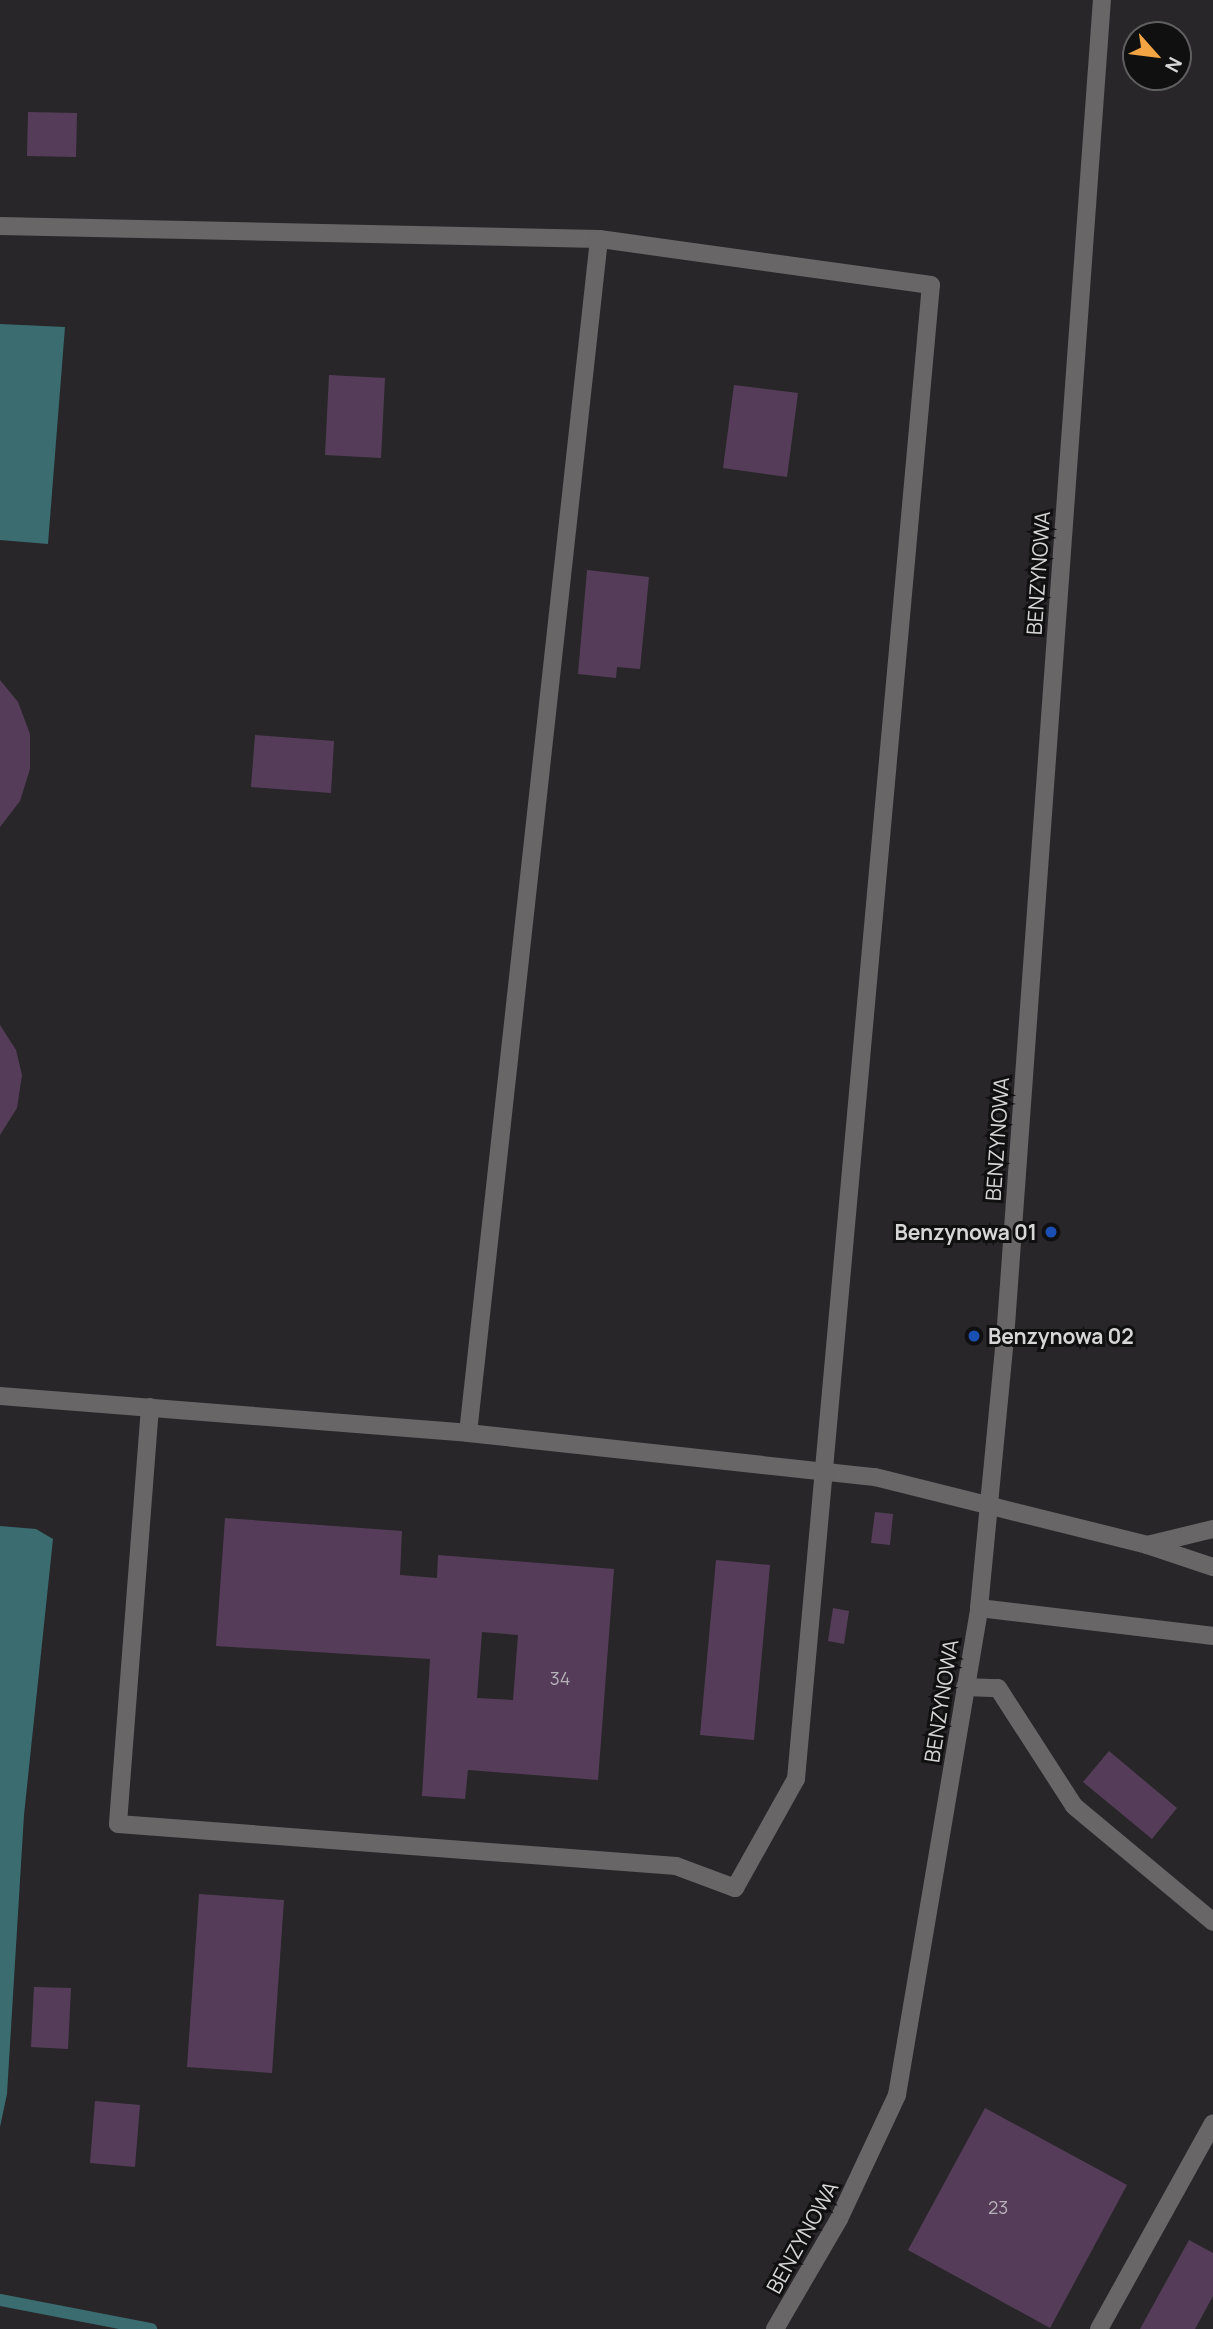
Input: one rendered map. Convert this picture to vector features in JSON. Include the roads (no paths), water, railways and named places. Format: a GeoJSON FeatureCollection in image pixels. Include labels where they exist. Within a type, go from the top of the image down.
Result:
{"type":"FeatureCollection","features":[{"type":"Feature","properties":{"kind":"street","name":"BENZYNOWA"},"geometry":{"type":"LineString","coordinates":[[775,2329],[839,2219],[897,2095],[979,1608],[990,1506],[1102,0]]}},
{"type":"Feature","properties":{"kind":"street"},"geometry":{"type":"LineString","coordinates":[[0,226],[599,239],[931,285],[796,1779],[734,1888],[676,1866],[118,1824],[150,1407]]}},
{"type":"Feature","properties":{"kind":"street"},"geometry":{"type":"LineString","coordinates":[[468,1433],[599,239]]}},
{"type":"Feature","properties":{"kind":"street"},"geometry":{"type":"LineString","coordinates":[[0,1396],[468,1433],[875,1477],[1147,1545],[1213,1567]]}},
{"type":"Feature","properties":{"kind":"street"},"geometry":{"type":"LineString","coordinates":[[1147,1545],[1213,1529]]}},
{"type":"Feature","properties":{"kind":"street"},"geometry":{"type":"LineString","coordinates":[[979,1608],[1213,1636]]}},
{"type":"Feature","properties":{"kind":"street"},"geometry":{"type":"LineString","coordinates":[[965,1687],[998,1688],[1074,1806],[1213,1922]]}},
{"type":"Feature","properties":{"kind":"street"},"geometry":{"type":"LineString","coordinates":[[1099,2329],[1213,2123]]}},
{"type":"Feature","properties":{"kind":"water"},"geometry":{"type":"Polygon","coordinates":[[[0,324],[65,327],[48,544],[0,540],[0,324]]]}},
{"type":"Feature","properties":{"kind":"water"},"geometry":{"type":"Polygon","coordinates":[[[0,1526],[36,1529],[53,1539],[24,1815],[7,2094],[0,2127],[0,1526]]]}},
{"type":"Feature","properties":{"kind":"waterway"},"geometry":{"type":"LineString","coordinates":[[0,2300],[151,2329]]}},
{"type":"Feature","properties":{"kind":"place","name":"Benzynowa 01"},"geometry":{"type":"Point","coordinates":[1051,1232]}},
{"type":"Feature","properties":{"kind":"place","name":"Benzynowa 02"},"geometry":{"type":"Point","coordinates":[974,1336]}}]}
